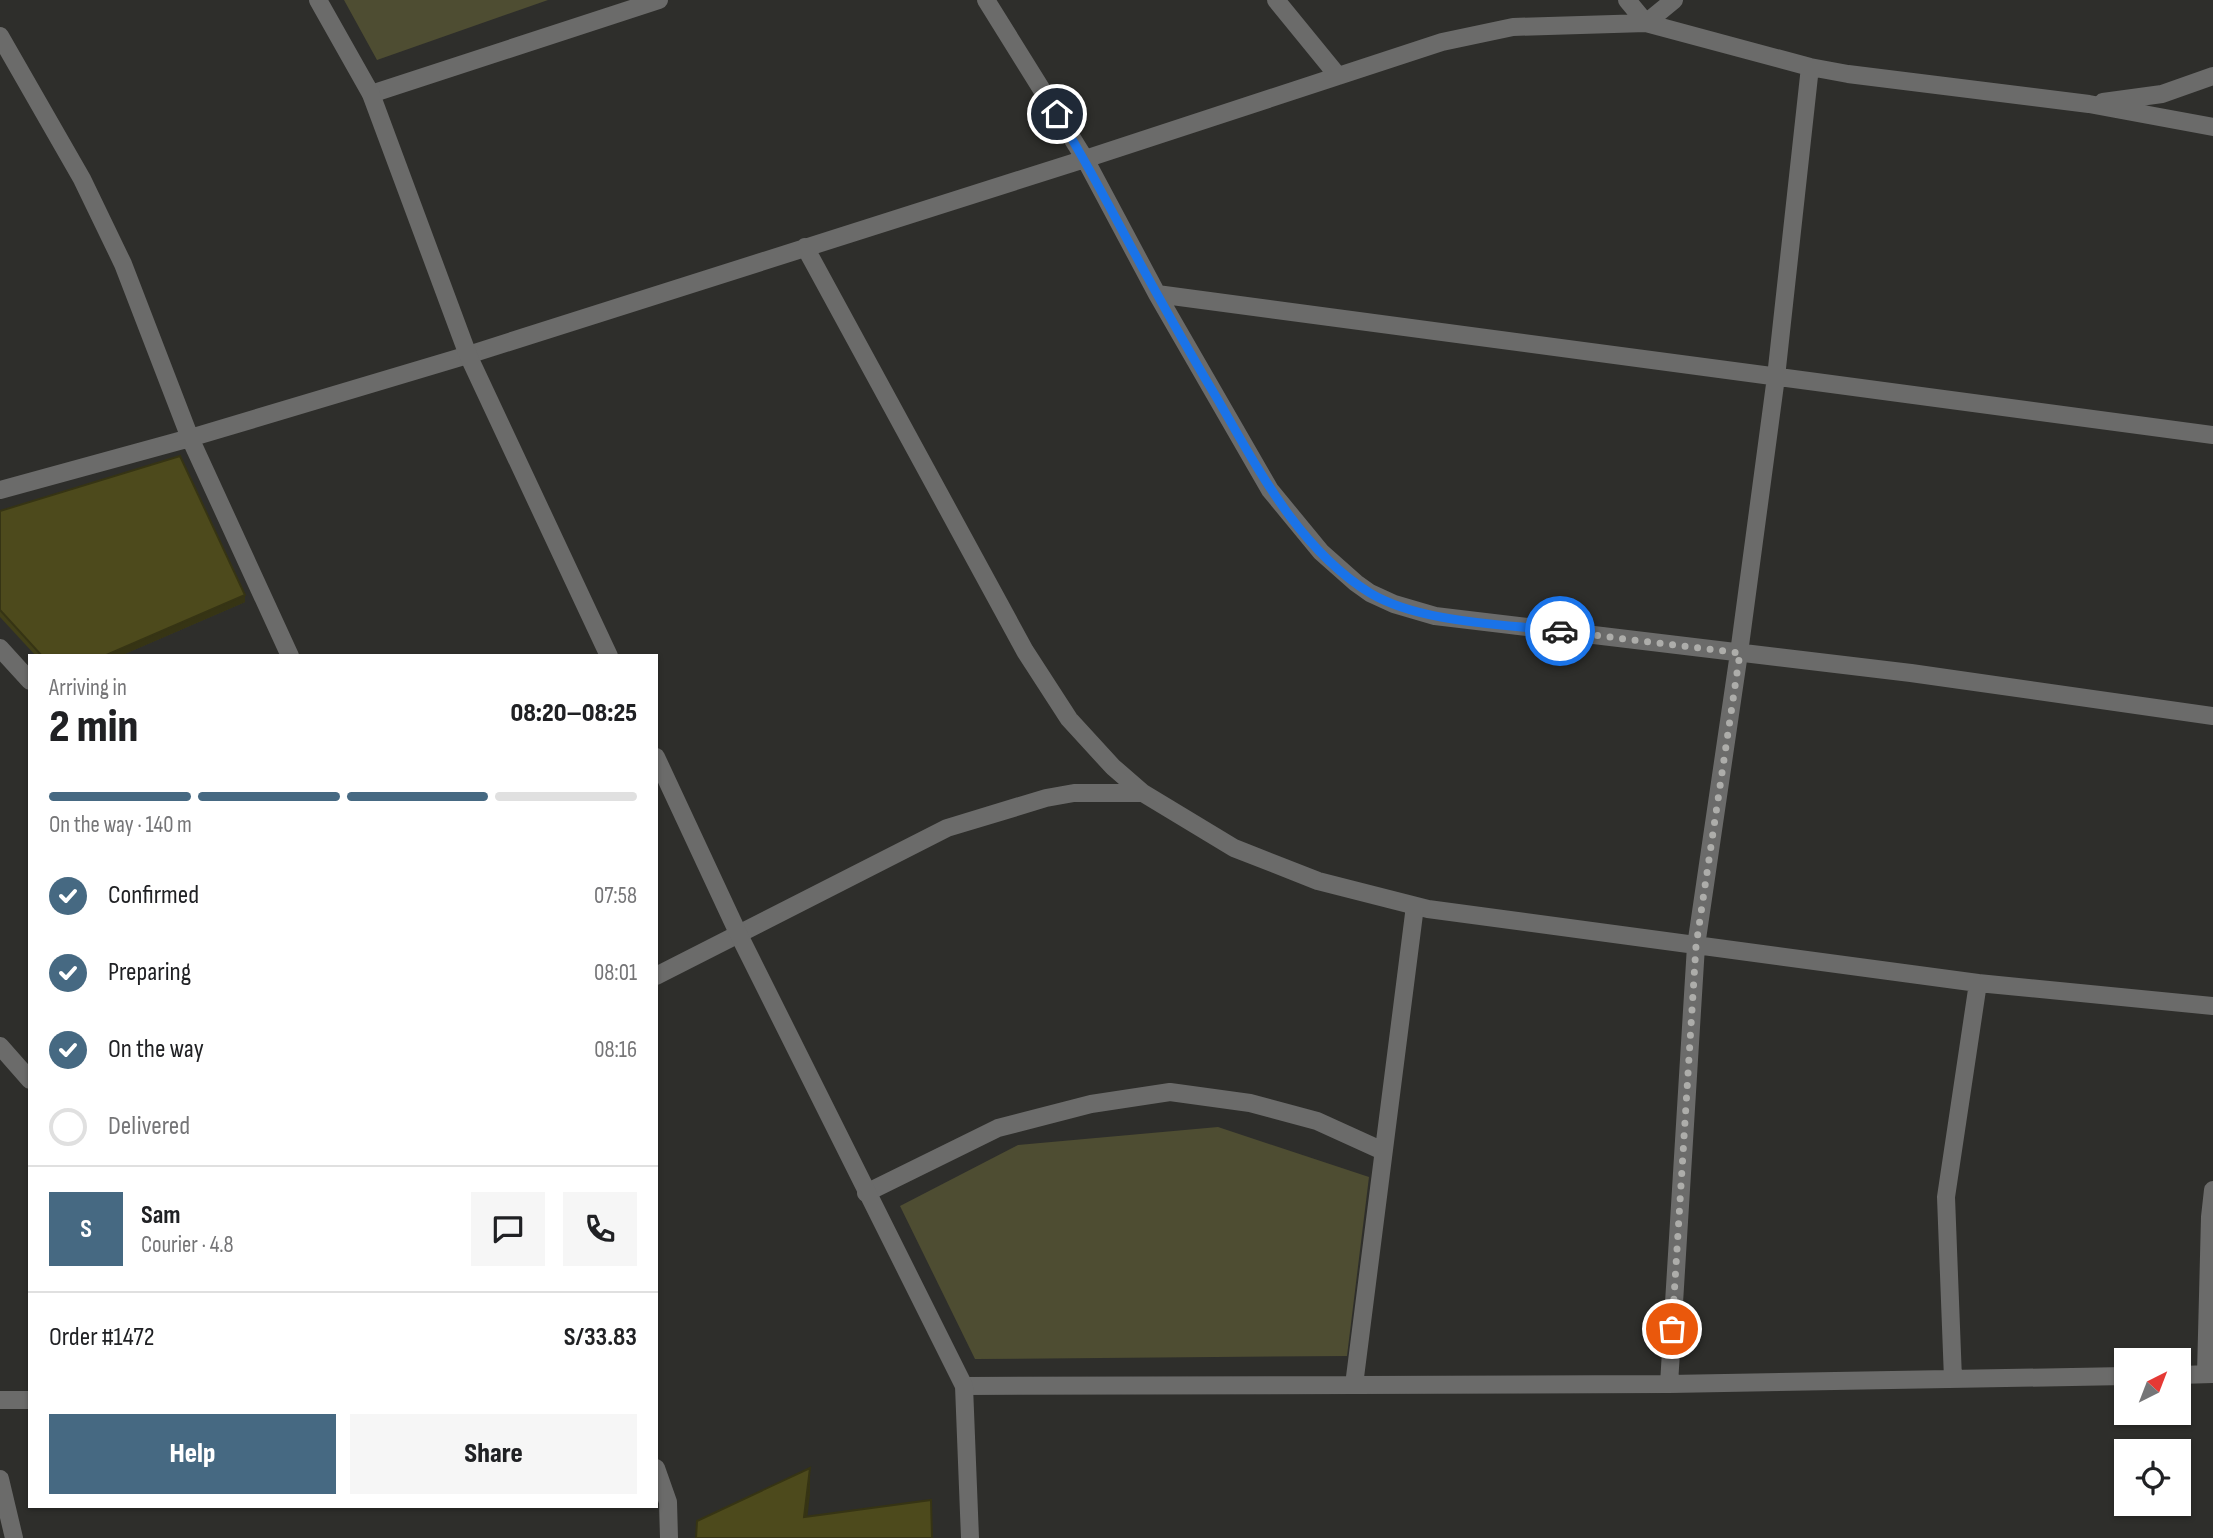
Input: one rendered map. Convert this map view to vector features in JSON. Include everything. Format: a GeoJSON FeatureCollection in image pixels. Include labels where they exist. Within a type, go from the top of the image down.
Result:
{"type":"FeatureCollection","features":[{"type":"Feature","properties":{"kind":"street"},"geometry":{"type":"LineString","coordinates":[[318,0],[371,94],[468,355],[608,654]]}},
{"type":"Feature","properties":{"kind":"street"},"geometry":{"type":"LineString","coordinates":[[371,94],[659,0]]}},
{"type":"Feature","properties":{"kind":"street"},"geometry":{"type":"LineString","coordinates":[[986,0],[1085,159],[1157,294],[1270,490],[1321,552],[1370,593],[1394,604],[1435,616],[1911,673],[2213,716]]}},
{"type":"Feature","properties":{"kind":"street"},"geometry":{"type":"LineString","coordinates":[[1276,0],[1338,76]]}},
{"type":"Feature","properties":{"kind":"street"},"geometry":{"type":"LineString","coordinates":[[1628,0],[1646,23]]}},
{"type":"Feature","properties":{"kind":"street"},"geometry":{"type":"LineString","coordinates":[[1646,23],[1674,0]]}},
{"type":"Feature","properties":{"kind":"street"},"geometry":{"type":"LineString","coordinates":[[0,490],[190,439],[468,355],[1085,159],[1442,42],[1513,27],[1646,23],[1810,67],[1848,74],[2090,104],[2213,127]]}},
{"type":"Feature","properties":{"kind":"street"},"geometry":{"type":"LineString","coordinates":[[0,36],[82,179],[123,264],[190,439],[289,654]]}},
{"type":"Feature","properties":{"kind":"street"},"geometry":{"type":"LineString","coordinates":[[1669,1384],[1696,946],[1740,653],[1776,377],[1810,67]]}},
{"type":"Feature","properties":{"kind":"street"},"geometry":{"type":"LineString","coordinates":[[2090,104],[2162,94],[2213,76]]}},
{"type":"Feature","properties":{"kind":"street"},"geometry":{"type":"LineString","coordinates":[[805,247],[1045,684],[1069,719],[1113,767],[1143,793],[1234,848],[1318,881],[1415,905],[1978,983],[2213,1006]]}},
{"type":"Feature","properties":{"kind":"street"},"geometry":{"type":"LineString","coordinates":[[1157,294],[2213,435]]}},
{"type":"Feature","properties":{"kind":"street"},"geometry":{"type":"LineString","coordinates":[[0,648],[28,679]]}},
{"type":"Feature","properties":{"kind":"street"},"geometry":{"type":"LineString","coordinates":[[658,761],[738,933],[964,1386],[970,1538]]}},
{"type":"Feature","properties":{"kind":"street"},"geometry":{"type":"LineString","coordinates":[[658,975],[947,828],[1046,797],[1074,793],[1143,793]]}},
{"type":"Feature","properties":{"kind":"street"},"geometry":{"type":"LineString","coordinates":[[1354,1385],[1415,905]]}},
{"type":"Feature","properties":{"kind":"street"},"geometry":{"type":"LineString","coordinates":[[1953,1378],[1946,1197],[1978,983]]}},
{"type":"Feature","properties":{"kind":"street"},"geometry":{"type":"LineString","coordinates":[[0,1046],[28,1078]]}},
{"type":"Feature","properties":{"kind":"street"},"geometry":{"type":"LineString","coordinates":[[866,1194],[998,1128],[1091,1104],[1170,1092],[1250,1103],[1317,1121],[1383,1151]]}},
{"type":"Feature","properties":{"kind":"street"},"geometry":{"type":"LineString","coordinates":[[2191,1375],[2209,1374],[2210,1217],[2213,1190]]}},
{"type":"Feature","properties":{"kind":"street"},"geometry":{"type":"LineString","coordinates":[[964,1386],[1669,1384],[2114,1376]]}},
{"type":"Feature","properties":{"kind":"street"},"geometry":{"type":"LineString","coordinates":[[0,1400],[28,1400]]}},
{"type":"Feature","properties":{"kind":"street"},"geometry":{"type":"LineString","coordinates":[[658,1474],[668,1502],[669,1538]]}},
{"type":"Feature","properties":{"kind":"street"},"geometry":{"type":"LineString","coordinates":[[0,1479],[14,1538]]}},
{"type":"Feature","properties":{"kind":"shaded area"},"geometry":{"type":"Polygon","coordinates":[[[344,0],[548,0],[377,60],[344,0]]]}},
{"type":"Feature","properties":{"kind":"shaded area"},"geometry":{"type":"Polygon","coordinates":[[[1218,1127],[1369,1177],[1347,1356],[975,1359],[900,1206],[1018,1145],[1218,1127]]]}},
{"type":"Feature","properties":{"kind":"building"},"geometry":{"type":"Polygon","coordinates":[[[180,456],[245,595],[109,654],[40,654],[0,610],[0,511],[180,456]]]}},
{"type":"Feature","properties":{"kind":"building"},"geometry":{"type":"Polygon","coordinates":[[[810,1468],[804,1517],[931,1500],[932,1538],[696,1538],[697,1521],[810,1468]]]}},
{"type":"Feature","properties":{"kind":"way so far"},"geometry":{"type":"LineString","coordinates":[[1560,631],[1740,653],[1696,946],[1672,1329]]}},
{"type":"Feature","properties":{"kind":"route"},"geometry":{"type":"LineString","coordinates":[[1057,114],[1085,159],[1157,294],[1270,490],[1321,552],[1370,593],[1415,611],[1435,616],[1560,631]]}}]}
